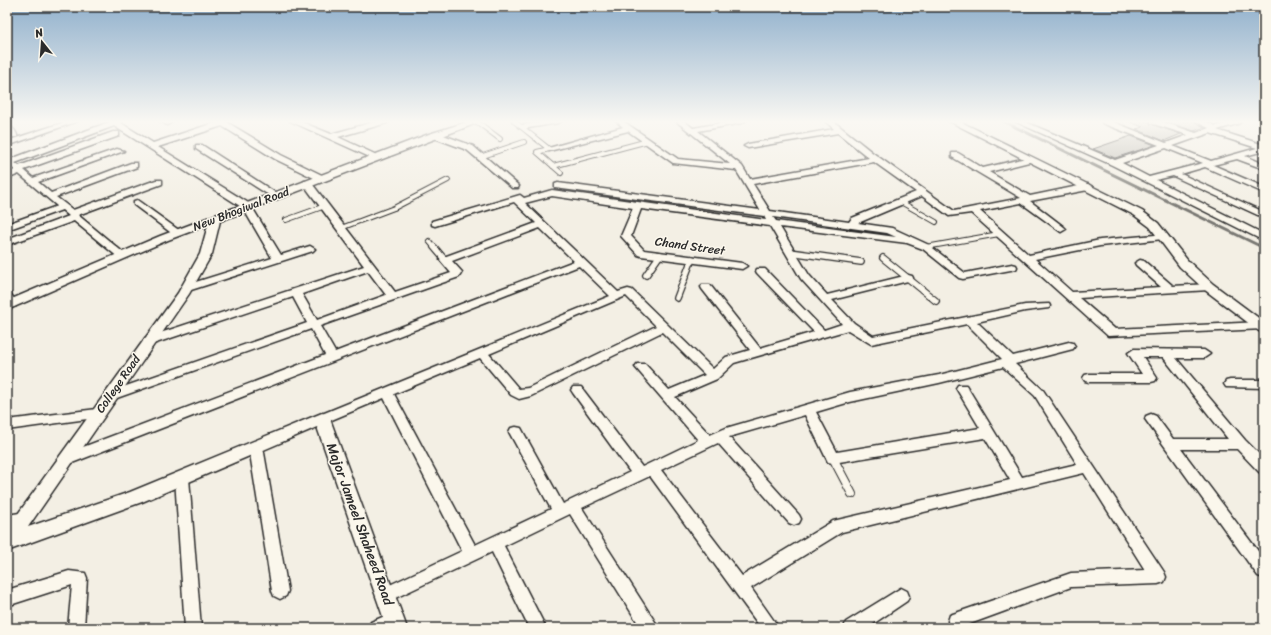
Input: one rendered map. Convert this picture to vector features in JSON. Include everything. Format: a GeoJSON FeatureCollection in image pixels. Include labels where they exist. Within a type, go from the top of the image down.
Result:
{"type":"FeatureCollection","features":[{"type":"Feature","properties":{"kind":"street"},"geometry":{"type":"LineString","coordinates":[[8,161],[36,151]]}},
{"type":"Feature","properties":{"kind":"street"},"geometry":{"type":"LineString","coordinates":[[7,176],[71,151]]}},
{"type":"Feature","properties":{"kind":"street"},"geometry":{"type":"LineString","coordinates":[[32,181],[120,151]]}},
{"type":"Feature","properties":{"kind":"street"},"geometry":{"type":"LineString","coordinates":[[160,151],[247,206],[278,260]]}},
{"type":"Feature","properties":{"kind":"street"},"geometry":{"type":"LineString","coordinates":[[205,151],[275,195]]}},
{"type":"Feature","properties":{"kind":"street"},"geometry":{"type":"LineString","coordinates":[[268,151],[321,178]]}},
{"type":"Feature","properties":{"kind":"street"},"geometry":{"type":"LineString","coordinates":[[362,151],[377,157]]}},
{"type":"Feature","properties":{"kind":"street","name":"New Bhogiwal Road"},"geometry":{"type":"LineString","coordinates":[[9,302],[215,218],[394,151]]}},
{"type":"Feature","properties":{"kind":"street"},"geometry":{"type":"LineString","coordinates":[[473,151],[514,186]]}},
{"type":"Feature","properties":{"kind":"street"},"geometry":{"type":"LineString","coordinates":[[661,151],[676,161],[739,168]]}},
{"type":"Feature","properties":{"kind":"street"},"geometry":{"type":"LineString","coordinates":[[718,151],[739,168],[805,277],[850,326],[871,340],[1024,308],[1045,306]]}},
{"type":"Feature","properties":{"kind":"street"},"geometry":{"type":"LineString","coordinates":[[865,151],[952,214],[1088,187]]}},
{"type":"Feature","properties":{"kind":"street"},"geometry":{"type":"LineString","coordinates":[[1013,151],[1138,213],[1154,225],[1184,264],[1209,287],[1262,327]]}},
{"type":"Feature","properties":{"kind":"street"},"geometry":{"type":"LineString","coordinates":[[1086,151],[1115,163],[1264,238]]}},
{"type":"Feature","properties":{"kind":"street"},"geometry":{"type":"LineString","coordinates":[[1115,163],[1150,151]]}},
{"type":"Feature","properties":{"kind":"street"},"geometry":{"type":"LineString","coordinates":[[1178,151],[1264,190]]}},
{"type":"Feature","properties":{"kind":"street"},"geometry":{"type":"LineString","coordinates":[[1148,180],[1255,151]]}},
{"type":"Feature","properties":{"kind":"street"},"geometry":{"type":"LineString","coordinates":[[955,155],[983,171],[1026,200],[1061,229]]}},
{"type":"Feature","properties":{"kind":"street"},"geometry":{"type":"LineString","coordinates":[[1237,156],[1264,167]]}},
{"type":"Feature","properties":{"kind":"street"},"geometry":{"type":"LineString","coordinates":[[748,182],[875,159]]}},
{"type":"Feature","properties":{"kind":"street"},"geometry":{"type":"LineString","coordinates":[[983,171],[1030,159]]}},
{"type":"Feature","properties":{"kind":"street"},"geometry":{"type":"LineString","coordinates":[[8,161],[122,256]]}},
{"type":"Feature","properties":{"kind":"street"},"geometry":{"type":"LineString","coordinates":[[50,196],[134,165]]}},
{"type":"Feature","properties":{"kind":"street"},"geometry":{"type":"LineString","coordinates":[[1173,173],[1264,215]]}},
{"type":"Feature","properties":{"kind":"street"},"geometry":{"type":"LineString","coordinates":[[7,242],[159,182]]}},
{"type":"Feature","properties":{"kind":"street"},"geometry":{"type":"LineString","coordinates":[[307,183],[393,297]]}},
{"type":"Feature","properties":{"kind":"street"},"geometry":{"type":"LineString","coordinates":[[558,186],[853,224],[872,232],[926,247],[963,276],[1012,267]]}},
{"type":"Feature","properties":{"kind":"street"},"geometry":{"type":"LineString","coordinates":[[435,223],[518,200],[552,193],[773,224],[872,232]]}},
{"type":"Feature","properties":{"kind":"street"},"geometry":{"type":"LineString","coordinates":[[853,224],[855,220],[922,193]]}},
{"type":"Feature","properties":{"kind":"street"},"geometry":{"type":"LineString","coordinates":[[518,200],[616,296]]}},
{"type":"Feature","properties":{"kind":"street"},"geometry":{"type":"LineString","coordinates":[[137,202],[177,233]]}},
{"type":"Feature","properties":{"kind":"street","name":"Chand Street"},"geometry":{"type":"LineString","coordinates":[[638,206],[626,236],[642,253],[742,266]]}},
{"type":"Feature","properties":{"kind":"street"},"geometry":{"type":"LineString","coordinates":[[7,227],[63,207]]}},
{"type":"Feature","properties":{"kind":"street"},"geometry":{"type":"LineString","coordinates":[[973,210],[1112,333],[1262,327]]}},
{"type":"Feature","properties":{"kind":"street","name":"College Road"},"geometry":{"type":"LineString","coordinates":[[8,543],[187,288],[206,254],[215,218]]}},
{"type":"Feature","properties":{"kind":"street"},"geometry":{"type":"LineString","coordinates":[[110,396],[458,274],[445,260],[542,224]]}},
{"type":"Feature","properties":{"kind":"street"},"geometry":{"type":"LineString","coordinates":[[1027,258],[1100,243],[1163,236]]}},
{"type":"Feature","properties":{"kind":"street"},"geometry":{"type":"LineString","coordinates":[[187,288],[310,249]]}},
{"type":"Feature","properties":{"kind":"street"},"geometry":{"type":"LineString","coordinates":[[67,459],[581,262]]}},
{"type":"Feature","properties":{"kind":"street"},"geometry":{"type":"LineString","coordinates":[[1140,262],[1170,289]]}},
{"type":"Feature","properties":{"kind":"street"},"geometry":{"type":"LineString","coordinates":[[149,341],[371,267]]}},
{"type":"Feature","properties":{"kind":"street"},"geometry":{"type":"LineString","coordinates":[[762,271],[822,334]]}},
{"type":"Feature","properties":{"kind":"street"},"geometry":{"type":"LineString","coordinates":[[824,299],[908,278]]}},
{"type":"Feature","properties":{"kind":"street"},"geometry":{"type":"LineString","coordinates":[[706,287],[757,352]]}},
{"type":"Feature","properties":{"kind":"street"},"geometry":{"type":"LineString","coordinates":[[1069,295],[1209,287]]}},
{"type":"Feature","properties":{"kind":"street"},"geometry":{"type":"LineString","coordinates":[[296,292],[332,357]]}},
{"type":"Feature","properties":{"kind":"street"},"geometry":{"type":"LineString","coordinates":[[8,543],[136,497],[626,292],[631,293],[713,376]]}},
{"type":"Feature","properties":{"kind":"street"},"geometry":{"type":"LineString","coordinates":[[956,621],[1071,580],[1158,577],[1039,393],[969,320]]}},
{"type":"Feature","properties":{"kind":"street"},"geometry":{"type":"LineString","coordinates":[[667,396],[713,376],[730,360],[850,326]]}},
{"type":"Feature","properties":{"kind":"street"},"geometry":{"type":"LineString","coordinates":[[482,353],[515,392],[519,394],[531,392],[664,327]]}},
{"type":"Feature","properties":{"kind":"street"},"geometry":{"type":"LineString","coordinates":[[385,595],[714,439],[850,397],[939,379],[1069,346]]}},
{"type":"Feature","properties":{"kind":"street"},"geometry":{"type":"LineString","coordinates":[[1089,378],[1151,378],[1134,353],[1204,354]]}},
{"type":"Feature","properties":{"kind":"street"},"geometry":{"type":"LineString","coordinates":[[1168,354],[1240,444],[1264,468]]}},
{"type":"Feature","properties":{"kind":"street"},"geometry":{"type":"LineString","coordinates":[[641,367],[667,396],[714,439],[794,519]]}},
{"type":"Feature","properties":{"kind":"street"},"geometry":{"type":"LineString","coordinates":[[1230,384],[1264,384]]}},
{"type":"Feature","properties":{"kind":"street"},"geometry":{"type":"LineString","coordinates":[[962,388],[1018,483]]}},
{"type":"Feature","properties":{"kind":"street"},"geometry":{"type":"LineString","coordinates":[[577,390],[646,471],[740,586],[771,628]]}},
{"type":"Feature","properties":{"kind":"street"},"geometry":{"type":"LineString","coordinates":[[386,393],[469,549]]}},
{"type":"Feature","properties":{"kind":"street"},"geometry":{"type":"LineString","coordinates":[[808,409],[833,458],[988,432]]}},
{"type":"Feature","properties":{"kind":"street"},"geometry":{"type":"LineString","coordinates":[[7,425],[98,414]]}},
{"type":"Feature","properties":{"kind":"street","name":"Major Jameel Shaheed Road"},"geometry":{"type":"LineString","coordinates":[[322,419],[396,624]]}},
{"type":"Feature","properties":{"kind":"street"},"geometry":{"type":"LineString","coordinates":[[1151,419],[1264,571]]}},
{"type":"Feature","properties":{"kind":"street"},"geometry":{"type":"LineString","coordinates":[[516,432],[566,509],[651,628]]}},
{"type":"Feature","properties":{"kind":"street"},"geometry":{"type":"LineString","coordinates":[[1169,444],[1240,444]]}},
{"type":"Feature","properties":{"kind":"street"},"geometry":{"type":"LineString","coordinates":[[256,447],[280,591]]}},
{"type":"Feature","properties":{"kind":"street"},"geometry":{"type":"LineString","coordinates":[[740,586],[838,526],[1087,467]]}},
{"type":"Feature","properties":{"kind":"street"},"geometry":{"type":"LineString","coordinates":[[182,478],[193,628]]}},
{"type":"Feature","properties":{"kind":"street"},"geometry":{"type":"LineString","coordinates":[[7,521],[26,518]]}},
{"type":"Feature","properties":{"kind":"street"},"geometry":{"type":"LineString","coordinates":[[495,543],[538,628]]}},
{"type":"Feature","properties":{"kind":"street"},"geometry":{"type":"LineString","coordinates":[[7,598],[69,578],[79,578],[80,584],[76,628]]}},
{"type":"Feature","properties":{"kind":"street"},"geometry":{"type":"LineString","coordinates":[[852,628],[901,596]]}},
{"type":"Feature","properties":{"kind":"street"},"geometry":{"type":"LineString","coordinates":[[377,628],[396,624]]}},
{"type":"Feature","properties":{"kind":"lane"},"geometry":{"type":"LineString","coordinates":[[480,157],[499,151]]}},
{"type":"Feature","properties":{"kind":"lane"},"geometry":{"type":"LineString","coordinates":[[542,151],[536,152],[560,173]]}},
{"type":"Feature","properties":{"kind":"lane"},"geometry":{"type":"LineString","coordinates":[[553,166],[611,151]]}},
{"type":"Feature","properties":{"kind":"lane"},"geometry":{"type":"LineString","coordinates":[[341,228],[394,208],[448,180]]}},
{"type":"Feature","properties":{"kind":"lane"},"geometry":{"type":"LineString","coordinates":[[899,201],[936,222]]}},
{"type":"Feature","properties":{"kind":"lane"},"geometry":{"type":"LineString","coordinates":[[286,220],[325,206]]}},
{"type":"Feature","properties":{"kind":"lane"},"geometry":{"type":"LineString","coordinates":[[926,247],[999,234]]}},
{"type":"Feature","properties":{"kind":"lane"},"geometry":{"type":"LineString","coordinates":[[429,241],[445,260]]}},
{"type":"Feature","properties":{"kind":"lane"},"geometry":{"type":"LineString","coordinates":[[790,252],[860,262]]}},
{"type":"Feature","properties":{"kind":"lane"},"geometry":{"type":"LineString","coordinates":[[646,275],[660,255]]}},
{"type":"Feature","properties":{"kind":"lane"},"geometry":{"type":"LineString","coordinates":[[883,258],[936,301]]}},
{"type":"Feature","properties":{"kind":"lane"},"geometry":{"type":"LineString","coordinates":[[677,298],[692,260]]}},
{"type":"Feature","properties":{"kind":"lane"},"geometry":{"type":"LineString","coordinates":[[833,458],[852,494]]}},
{"type":"Feature","properties":{"kind":"building"},"geometry":{"type":"Polygon","coordinates":[[[1097,151],[1138,151],[1115,158],[1097,151]]]}},
{"type":"Feature","properties":{"kind":"waterway"},"geometry":{"type":"LineString","coordinates":[[1064,151],[1264,248],[1262,247]]}}]}
